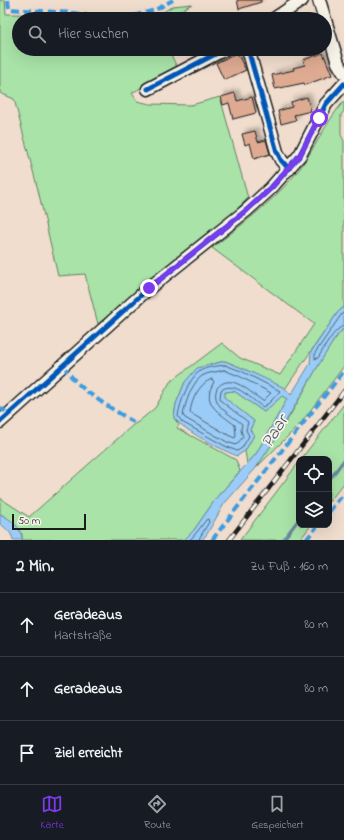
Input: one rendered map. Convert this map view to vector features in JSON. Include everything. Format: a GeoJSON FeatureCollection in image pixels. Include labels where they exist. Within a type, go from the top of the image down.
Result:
{"type":"FeatureCollection","features":[{"type":"Feature","properties":{"kind":"street"},"geometry":{"type":"LineString","coordinates":[[284,12],[302,0]]}},
{"type":"Feature","properties":{"kind":"street"},"geometry":{"type":"LineString","coordinates":[[319,0],[323,12]]}},
{"type":"Feature","properties":{"kind":"street"},"geometry":{"type":"LineString","coordinates":[[332,43],[338,63],[344,74]]}},
{"type":"Feature","properties":{"kind":"street"},"geometry":{"type":"LineString","coordinates":[[148,89],[212,56]]}},
{"type":"Feature","properties":{"kind":"street"},"geometry":{"type":"LineString","coordinates":[[250,56],[277,152],[288,169]]}},
{"type":"Feature","properties":{"kind":"street"},"geometry":{"type":"LineString","coordinates":[[0,422],[149,288],[247,210],[271,188],[300,155],[326,104],[344,84]]}},
{"type":"Feature","properties":{"kind":"green space"},"geometry":{"type":"Polygon","coordinates":[[[0,0],[5,0],[6,14],[12,14],[12,56],[172,56],[177,67],[132,93],[137,101],[150,104],[191,105],[220,97],[248,198],[194,248],[98,324],[85,274],[58,276],[38,190],[14,99],[0,93],[0,0]]]}},
{"type":"Feature","properties":{"kind":"green space"},"geometry":{"type":"Polygon","coordinates":[[[192,4],[178,12],[163,12],[173,6],[192,4]]]}},
{"type":"Feature","properties":{"kind":"green space"},"geometry":{"type":"Polygon","coordinates":[[[344,101],[344,111],[341,115],[341,135],[344,141],[344,307],[338,312],[285,389],[225,361],[198,368],[185,382],[176,404],[174,418],[179,425],[177,428],[236,460],[240,471],[217,497],[194,530],[184,540],[22,540],[22,534],[4,516],[0,514],[0,498],[29,517],[133,425],[155,408],[170,382],[222,343],[240,358],[280,375],[314,324],[212,248],[265,206],[293,177],[307,159],[330,119],[344,101]]]}},
{"type":"Feature","properties":{"kind":"green space"},"geometry":{"type":"Polygon","coordinates":[[[344,328],[344,366],[300,424],[256,468],[290,416],[326,353],[344,328]]]}},
{"type":"Feature","properties":{"kind":"green space"},"geometry":{"type":"Polygon","coordinates":[[[234,391],[264,412],[282,396],[287,399],[256,454],[247,464],[245,451],[254,435],[250,430],[254,421],[224,398],[225,392],[234,391]]]}},
{"type":"Feature","properties":{"kind":"green space"},"geometry":{"type":"Polygon","coordinates":[[[344,404],[344,483],[332,498],[332,456],[303,456],[344,404]]]}},
{"type":"Feature","properties":{"kind":"green space"},"geometry":{"type":"Polygon","coordinates":[[[296,466],[296,528],[309,528],[300,540],[240,540],[296,466]]]}},
{"type":"Feature","properties":{"kind":"water","name":"Paar"},"geometry":{"type":"Polygon","coordinates":[[[344,307],[344,328],[336,337],[324,356],[276,438],[256,468],[224,504],[202,540],[184,540],[194,530],[217,497],[256,454],[287,399],[282,396],[264,412],[234,391],[225,392],[225,398],[254,421],[250,430],[254,435],[245,451],[237,456],[194,434],[174,418],[176,404],[185,382],[197,368],[225,361],[285,388],[291,395],[310,364],[311,352],[338,312],[344,307]]]}},
{"type":"Feature","properties":{"kind":"water"},"geometry":{"type":"Polygon","coordinates":[[[0,514],[15,524],[22,536],[22,540],[13,540],[8,531],[0,524],[0,514]]]}},
{"type":"Feature","properties":{"kind":"building"},"geometry":{"type":"Polygon","coordinates":[[[237,0],[261,0],[261,2],[239,9],[237,0]]]}},
{"type":"Feature","properties":{"kind":"building"},"geometry":{"type":"Polygon","coordinates":[[[231,56],[239,56],[246,70],[224,80],[216,63],[231,56]]]}},
{"type":"Feature","properties":{"kind":"building"},"geometry":{"type":"Polygon","coordinates":[[[314,56],[324,56],[332,75],[305,85],[304,83],[275,89],[272,75],[294,70],[293,68],[305,65],[303,60],[314,56]]]}},
{"type":"Feature","properties":{"kind":"building"},"geometry":{"type":"Polygon","coordinates":[[[235,93],[237,101],[252,97],[256,113],[233,119],[229,103],[223,105],[221,97],[235,93]]]}},
{"type":"Feature","properties":{"kind":"building"},"geometry":{"type":"Polygon","coordinates":[[[307,97],[311,111],[294,115],[296,120],[281,124],[278,111],[292,107],[291,102],[307,97]]]}},
{"type":"Feature","properties":{"kind":"building"},"geometry":{"type":"Polygon","coordinates":[[[255,131],[258,142],[266,140],[270,154],[254,159],[250,143],[245,145],[242,134],[255,131]]]}},
{"type":"Feature","properties":{"kind":"waterway"},"geometry":{"type":"LineString","coordinates":[[332,476],[344,460]]}},
{"type":"Feature","properties":{"kind":"waterway"},"geometry":{"type":"LineString","coordinates":[[283,540],[296,523]]}},
{"type":"Feature","properties":{"kind":"railway"},"geometry":{"type":"LineString","coordinates":[[229,540],[344,391]]}},
{"type":"Feature","properties":{"kind":"marked path"},"geometry":{"type":"LineString","coordinates":[[8,0],[9,9],[58,12]]}},
{"type":"Feature","properties":{"kind":"marked path"},"geometry":{"type":"LineString","coordinates":[[148,12],[155,10],[173,0]]}},
{"type":"Feature","properties":{"kind":"marked path"},"geometry":{"type":"LineString","coordinates":[[63,365],[69,374],[86,391],[135,423]]}},
{"type":"Feature","properties":{"kind":"marked path"},"geometry":{"type":"LineString","coordinates":[[212,540],[344,371]]}},
{"type":"Feature","properties":{"kind":"marked path"},"geometry":{"type":"LineString","coordinates":[[0,408],[9,414]]}},
{"type":"Feature","properties":{"kind":"marked path"},"geometry":{"type":"LineString","coordinates":[[332,508],[344,493]]}},
{"type":"Feature","properties":{"kind":"marked path"},"geometry":{"type":"LineString","coordinates":[[306,540],[316,528]]}},
{"type":"Feature","properties":{"kind":"cycle path"},"geometry":{"type":"LineString","coordinates":[[148,89],[212,56]]}},
{"type":"Feature","properties":{"kind":"cycle path"},"geometry":{"type":"LineString","coordinates":[[250,56],[277,152],[281,160],[289,169]]}},
{"type":"Feature","properties":{"kind":"cycle path"},"geometry":{"type":"LineString","coordinates":[[0,422],[149,288],[247,210],[271,188],[300,155],[326,104],[344,84]]}},
{"type":"Feature","properties":{"kind":"route"},"geometry":{"type":"LineString","coordinates":[[149,288],[247,210],[271,188],[300,155],[319,118]]}}]}
